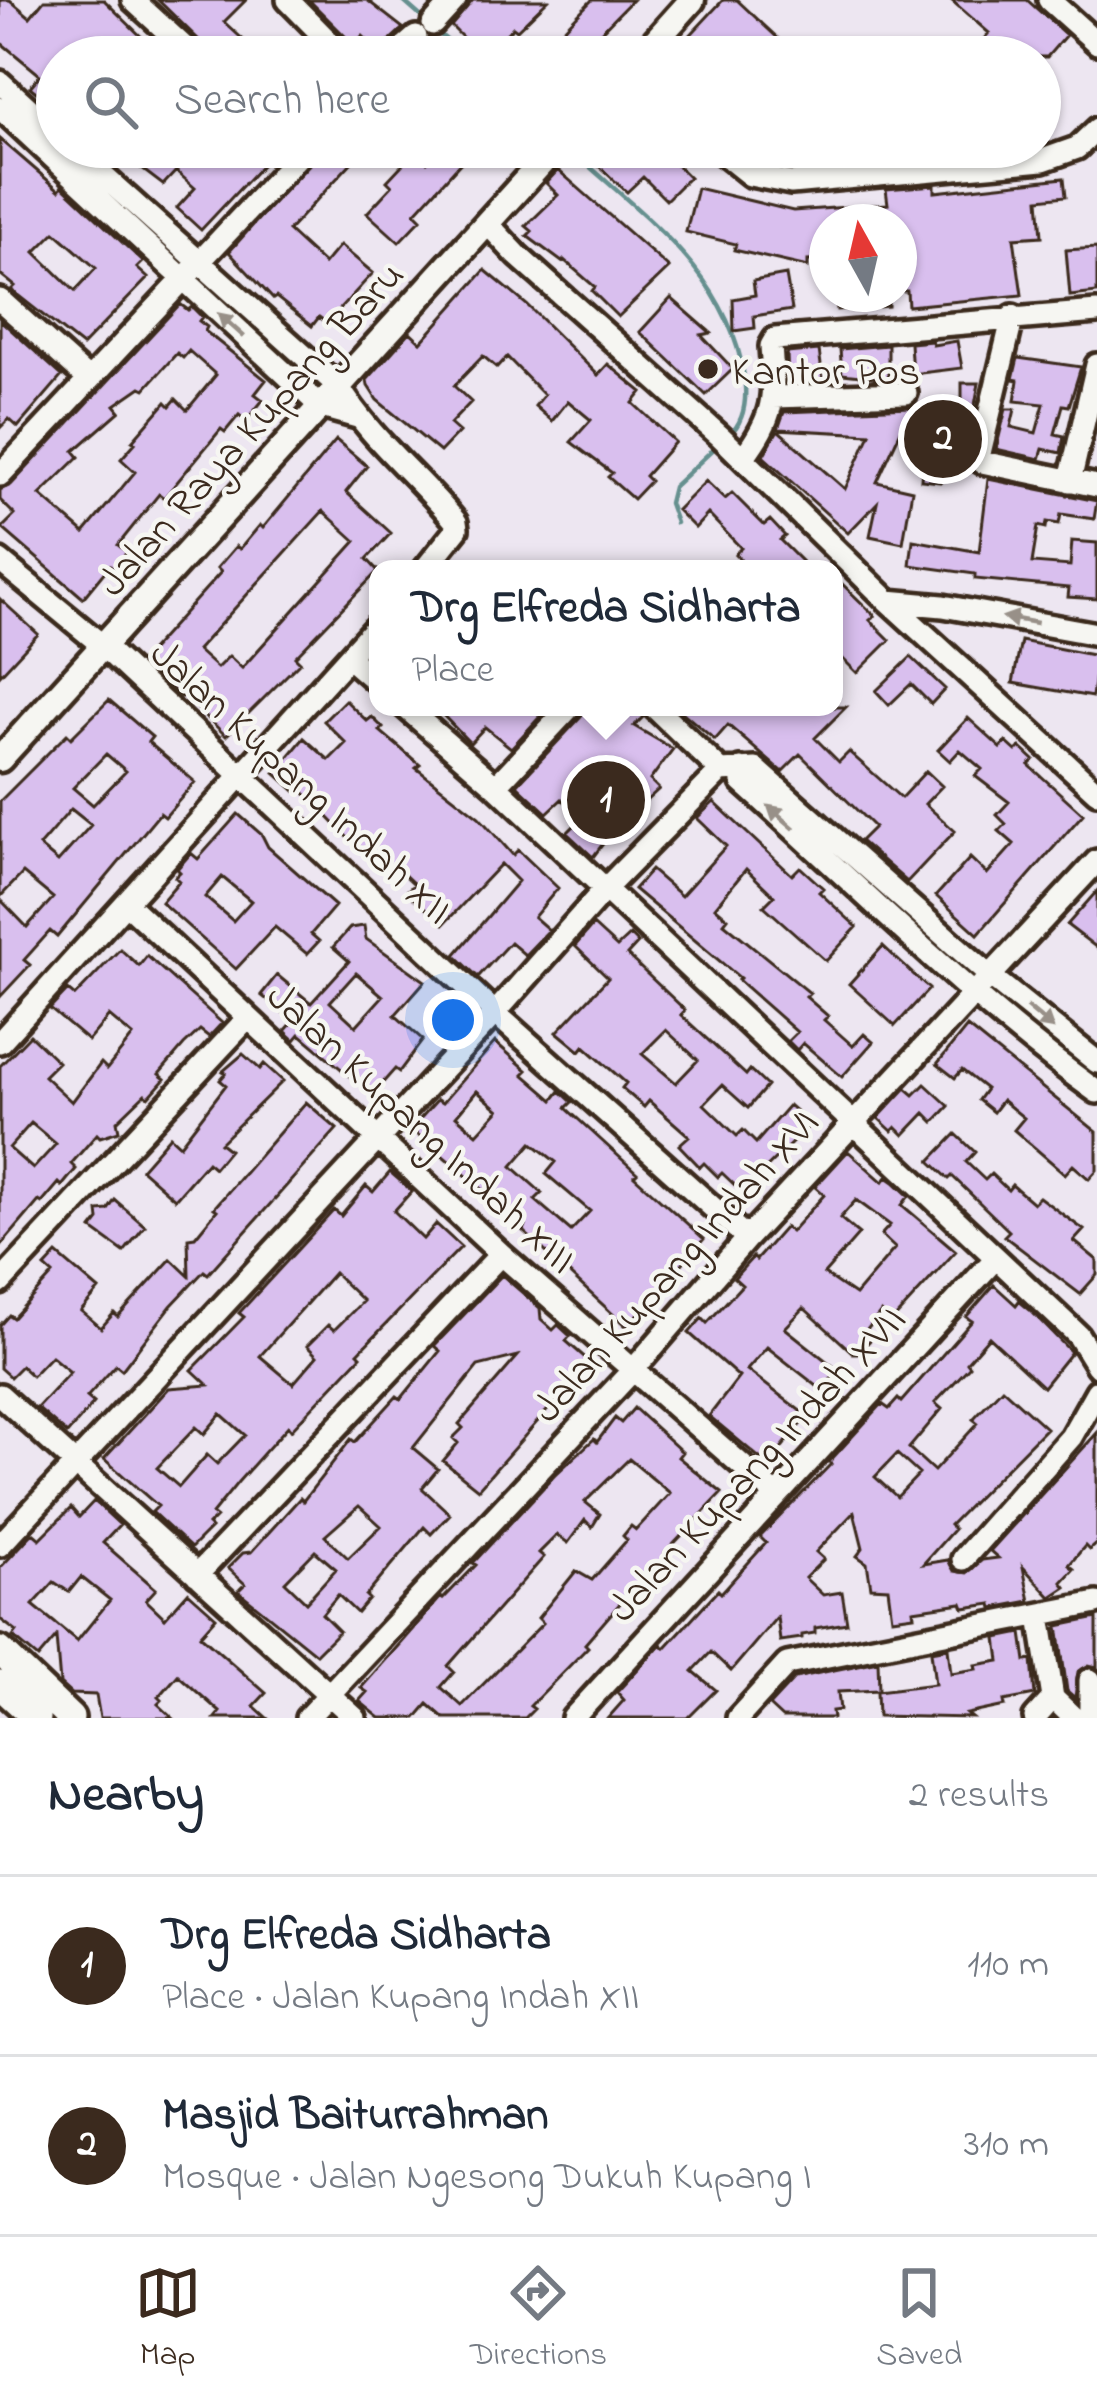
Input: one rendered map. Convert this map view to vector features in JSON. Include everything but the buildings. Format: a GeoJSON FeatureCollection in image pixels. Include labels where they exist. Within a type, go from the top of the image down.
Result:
{"type":"FeatureCollection","features":[{"type":"Feature","properties":{"kind":"main road"},"geometry":{"type":"LineString","coordinates":[[0,1651],[38,1709]]}},
{"type":"Feature","properties":{"kind":"main road"},"geometry":{"type":"LineString","coordinates":[[0,1684],[38,1709],[70,1718]]}},
{"type":"Feature","properties":{"kind":"street"},"geometry":{"type":"LineString","coordinates":[[134,0],[173,36]]}},
{"type":"Feature","properties":{"kind":"street"},"geometry":{"type":"LineString","coordinates":[[288,0],[323,36]]}},
{"type":"Feature","properties":{"kind":"street"},"geometry":{"type":"LineString","coordinates":[[417,36],[455,0]]}},
{"type":"Feature","properties":{"kind":"street"},"geometry":{"type":"LineString","coordinates":[[660,36],[692,0]]}},
{"type":"Feature","properties":{"kind":"street"},"geometry":{"type":"LineString","coordinates":[[1049,0],[1097,43]]}},
{"type":"Feature","properties":{"kind":"street"},"geometry":{"type":"LineString","coordinates":[[0,82],[36,115]]}},
{"type":"Feature","properties":{"kind":"street"},"geometry":{"type":"LineString","coordinates":[[0,109],[36,143]]}},
{"type":"Feature","properties":{"kind":"street"},"geometry":{"type":"LineString","coordinates":[[1061,154],[1077,148],[1097,129]]}},
{"type":"Feature","properties":{"kind":"street"},"geometry":{"type":"LineString","coordinates":[[62,168],[321,407],[357,417]]}},
{"type":"Feature","properties":{"kind":"street"},"geometry":{"type":"LineString","coordinates":[[94,168],[339,387],[357,417],[428,487],[456,522],[454,536],[433,560]]}},
{"type":"Feature","properties":{"kind":"street"},"geometry":{"type":"LineString","coordinates":[[0,475],[283,168]]}},
{"type":"Feature","properties":{"kind":"street","name":"Jalan Raya Kupang Baru"},"geometry":{"type":"LineString","coordinates":[[0,758],[537,168]]}},
{"type":"Feature","properties":{"kind":"street"},"geometry":{"type":"LineString","coordinates":[[741,168],[750,175],[791,183],[955,168]]}},
{"type":"Feature","properties":{"kind":"street"},"geometry":{"type":"LineString","coordinates":[[487,223],[730,445],[888,602],[1097,791]]}},
{"type":"Feature","properties":{"kind":"street"},"geometry":{"type":"LineString","coordinates":[[0,300],[88,379]]}},
{"type":"Feature","properties":{"kind":"street"},"geometry":{"type":"LineString","coordinates":[[730,445],[762,433],[774,397],[771,346],[775,340],[1097,312]]}},
{"type":"Feature","properties":{"kind":"street"},"geometry":{"type":"LineString","coordinates":[[1013,316],[979,457],[982,462],[1097,486]]}},
{"type":"Feature","properties":{"kind":"street"},"geometry":{"type":"LineString","coordinates":[[1070,481],[1091,421],[1097,365]]}},
{"type":"Feature","properties":{"kind":"street"},"geometry":{"type":"LineString","coordinates":[[774,397],[906,393]]}},
{"type":"Feature","properties":{"kind":"street","name":"Jalan Kupang Indah XII"},"geometry":{"type":"LineString","coordinates":[[0,561],[103,646],[495,1013],[747,1238]]}},
{"type":"Feature","properties":{"kind":"street"},"geometry":{"type":"LineString","coordinates":[[888,602],[943,606],[1097,634]]}},
{"type":"Feature","properties":{"kind":"street"},"geometry":{"type":"LineString","coordinates":[[0,1042],[369,635]]}},
{"type":"Feature","properties":{"kind":"street"},"geometry":{"type":"LineString","coordinates":[[349,658],[369,675]]}},
{"type":"Feature","properties":{"kind":"street"},"geometry":{"type":"LineString","coordinates":[[415,716],[496,786],[1073,1331],[1097,1366]]}},
{"type":"Feature","properties":{"kind":"street"},"geometry":{"type":"LineString","coordinates":[[496,786],[561,716]]}},
{"type":"Feature","properties":{"kind":"street"},"geometry":{"type":"LineString","coordinates":[[665,716],[731,770]]}},
{"type":"Feature","properties":{"kind":"street"},"geometry":{"type":"LineString","coordinates":[[0,1545],[604,890],[731,770],[756,769],[907,918],[972,996],[1097,1092]]}},
{"type":"Feature","properties":{"kind":"street","name":"Jalan Kupang Indah XVI"},"geometry":{"type":"LineString","coordinates":[[307,1718],[633,1370],[747,1238],[1097,861]]}},
{"type":"Feature","properties":{"kind":"street","name":"Jalan Kupang Indah XIII"},"geometry":{"type":"LineString","coordinates":[[127,904],[501,1254],[777,1496]]}},
{"type":"Feature","properties":{"kind":"street"},"geometry":{"type":"LineString","coordinates":[[907,918],[991,976],[1097,1062]]}},
{"type":"Feature","properties":{"kind":"street"},"geometry":{"type":"LineString","coordinates":[[0,1283],[248,1018]]}},
{"type":"Feature","properties":{"kind":"street"},"geometry":{"type":"LineString","coordinates":[[197,1575],[501,1254]]}},
{"type":"Feature","properties":{"kind":"street","name":"Jalan Kupang Indah XVII"},"geometry":{"type":"LineString","coordinates":[[572,1718],[995,1259]]}},
{"type":"Feature","properties":{"kind":"street"},"geometry":{"type":"LineString","coordinates":[[963,1559],[1072,1437],[1097,1391]]}},
{"type":"Feature","properties":{"kind":"street"},"geometry":{"type":"LineString","coordinates":[[0,1395],[355,1718]]}},
{"type":"Feature","properties":{"kind":"street"},"geometry":{"type":"LineString","coordinates":[[738,1718],[787,1664],[1040,1616],[1093,1599]]}},
{"type":"Feature","properties":{"kind":"street"},"geometry":{"type":"LineString","coordinates":[[1040,1616],[1053,1698],[1074,1718]]}},
{"type":"Feature","properties":{"kind":"street"},"geometry":{"type":"LineString","coordinates":[[1090,1680],[1090,1718]]}},
{"type":"Feature","properties":{"kind":"street"},"geometry":{"type":"LineString","coordinates":[[1035,1718],[1053,1698]]}},
{"type":"Feature","properties":{"kind":"waterway"},"geometry":{"type":"LineString","coordinates":[[402,0],[426,21]]}},
{"type":"Feature","properties":{"kind":"waterway"},"geometry":{"type":"LineString","coordinates":[[437,32],[442,36]]}},
{"type":"Feature","properties":{"kind":"waterway"},"geometry":{"type":"LineString","coordinates":[[591,168],[677,248],[720,305],[735,339],[745,384],[742,415],[729,435]]}},
{"type":"Feature","properties":{"kind":"waterway"},"geometry":{"type":"LineString","coordinates":[[676,523],[669,503],[673,487],[720,443]]}},
{"type":"Feature","properties":{"kind":"place","name":"Kantor Pos"},"geometry":{"type":"Point","coordinates":[708,369]}},
{"type":"Feature","properties":{"kind":"place","name":"Masjid Baiturrahman"},"geometry":{"type":"Point","coordinates":[943,439]}},
{"type":"Feature","properties":{"kind":"place","name":"Drg Elfreda Sidharta"},"geometry":{"type":"Point","coordinates":[606,800]}}]}
